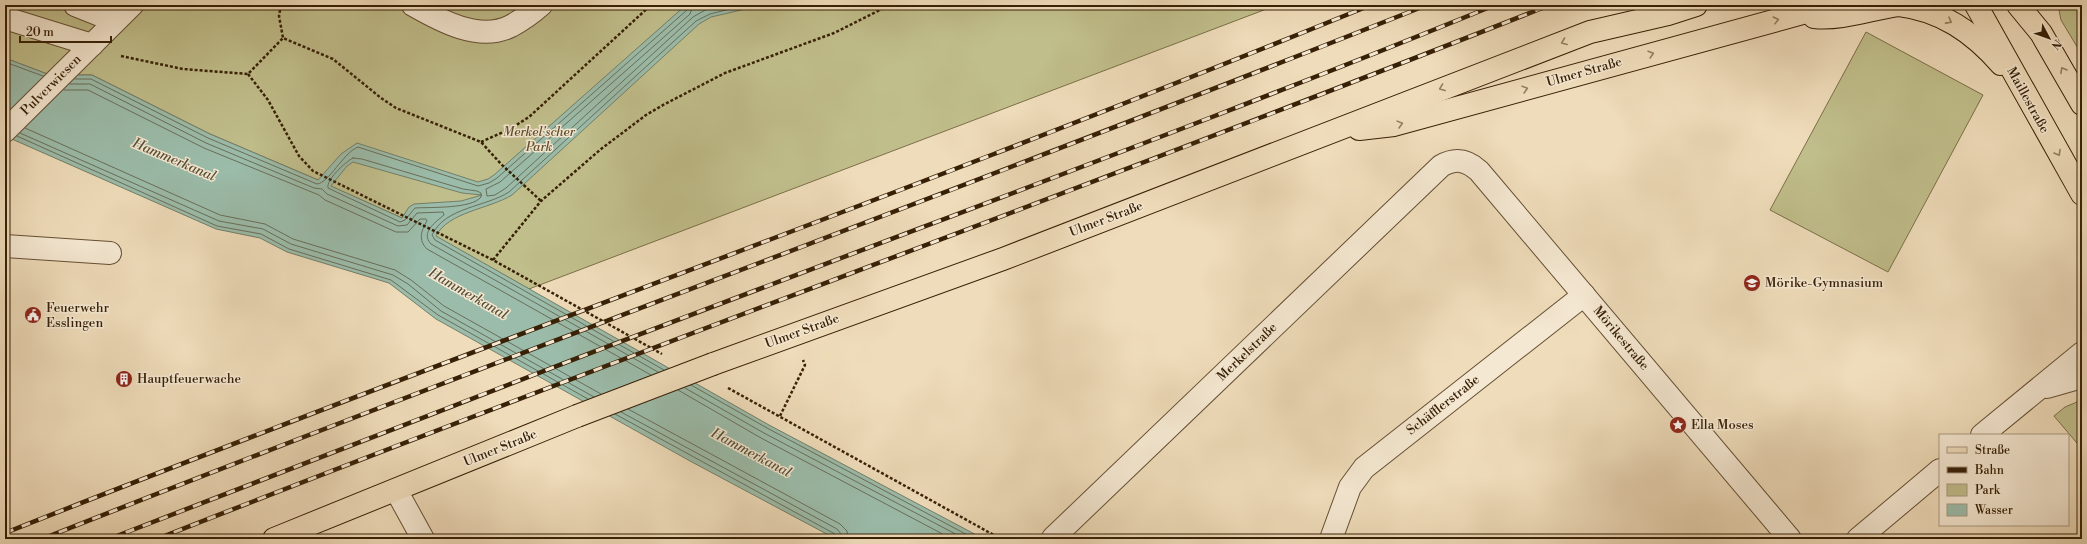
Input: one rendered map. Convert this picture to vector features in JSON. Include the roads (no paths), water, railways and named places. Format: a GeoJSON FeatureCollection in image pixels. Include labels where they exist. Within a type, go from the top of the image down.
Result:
{"type":"FeatureCollection","features":[{"type":"Feature","properties":{"kind":"main road"},"geometry":{"type":"LineString","coordinates":[[1590,32],[1646,5]]}},
{"type":"Feature","properties":{"kind":"main road","name":"Ulmer Straße"},"geometry":{"type":"LineString","coordinates":[[274,539],[576,416],[713,364],[1003,259],[1590,32],[1668,14],[1696,5]]}},
{"type":"Feature","properties":{"kind":"main road","name":"Ulmer Straße"},"geometry":{"type":"LineString","coordinates":[[1334,131],[1394,125],[1684,44],[1799,15],[1832,5]]}},
{"type":"Feature","properties":{"kind":"main road"},"geometry":{"type":"LineString","coordinates":[[1799,15],[1826,18],[1898,5],[1931,11],[1954,23],[1996,59],[2018,83]]}},
{"type":"Feature","properties":{"kind":"main road","name":"Maillestraße"},"geometry":{"type":"LineString","coordinates":[[1976,5],[2018,83],[2082,194]]}},
{"type":"Feature","properties":{"kind":"main road"},"geometry":{"type":"LineString","coordinates":[[2018,5],[2041,33],[2082,104]]}},
{"type":"Feature","properties":{"kind":"main road"},"geometry":{"type":"LineString","coordinates":[[2036,5],[2041,33]]}},
{"type":"Feature","properties":{"kind":"street"},"geometry":{"type":"LineString","coordinates":[[75,5],[115,21]]}},
{"type":"Feature","properties":{"kind":"street","name":"Pulverwiesen"},"geometry":{"type":"LineString","coordinates":[[5,131],[132,5]]}},
{"type":"Feature","properties":{"kind":"street"},"geometry":{"type":"LineString","coordinates":[[413,5],[459,27],[478,31],[493,31],[510,27],[541,5]]}},
{"type":"Feature","properties":{"kind":"street"},"geometry":{"type":"LineString","coordinates":[[5,18],[85,51]]}},
{"type":"Feature","properties":{"kind":"street","name":"Mörikestraße"},"geometry":{"type":"LineString","coordinates":[[1440,166],[1457,160],[1466,161],[1473,165],[1790,539]]}},
{"type":"Feature","properties":{"kind":"street","name":"Merkelstraße"},"geometry":{"type":"LineString","coordinates":[[1054,538],[1440,166]]}},
{"type":"Feature","properties":{"kind":"street"},"geometry":{"type":"LineString","coordinates":[[5,246],[110,253]]}},
{"type":"Feature","properties":{"kind":"street","name":"Schäfflerstraße"},"geometry":{"type":"LineString","coordinates":[[1331,539],[1350,487],[1364,468],[1584,295]]}},
{"type":"Feature","properties":{"kind":"street"},"geometry":{"type":"LineString","coordinates":[[1983,434],[2082,353]]}},
{"type":"Feature","properties":{"kind":"street"},"geometry":{"type":"LineString","coordinates":[[2034,392],[2064,381],[2082,377]]}},
{"type":"Feature","properties":{"kind":"street"},"geometry":{"type":"LineString","coordinates":[[1858,539],[1939,471]]}},
{"type":"Feature","properties":{"kind":"street"},"geometry":{"type":"LineString","coordinates":[[396,490],[423,539]]}},
{"type":"Feature","properties":{"kind":"water","name":"Hammerkanal"},"geometry":{"type":"Polygon","coordinates":[[[686,5],[763,5],[711,17],[699,24],[512,195],[503,200],[459,216],[450,221],[436,236],[769,425],[984,539],[836,539],[690,461],[436,319],[389,283],[287,252],[260,238],[216,229],[5,136],[5,58],[50,75],[92,75],[210,134],[318,180],[341,154],[357,143],[478,182],[488,179],[686,5]],[[353,162],[347,166],[331,186],[402,218],[409,207],[414,204],[461,201],[482,195],[462,193],[353,162]]]}},
{"type":"Feature","properties":{"kind":"railway"},"geometry":{"type":"LineString","coordinates":[[5,533],[346,400],[1031,140],[1371,5]]}},
{"type":"Feature","properties":{"kind":"railway"},"geometry":{"type":"LineString","coordinates":[[42,539],[215,471],[1081,140],[1427,5]]}},
{"type":"Feature","properties":{"kind":"railway"},"geometry":{"type":"LineString","coordinates":[[109,539],[604,348],[1224,112],[1495,5]]}},
{"type":"Feature","properties":{"kind":"railway"},"geometry":{"type":"LineString","coordinates":[[157,539],[331,471],[1202,140],[1550,5]]}},
{"type":"Feature","properties":{"kind":"place","name":"Mörike-Gymnasium"},"geometry":{"type":"Point","coordinates":[1752,283]}},
{"type":"Feature","properties":{"kind":"place","name":"Feuerwehr Esslingen"},"geometry":{"type":"Point","coordinates":[33,315]}},
{"type":"Feature","properties":{"kind":"place","name":"Hauptfeuerwache"},"geometry":{"type":"Point","coordinates":[124,379]}},
{"type":"Feature","properties":{"kind":"place","name":"Ella Moses"},"geometry":{"type":"Point","coordinates":[1678,425]}},
{"type":"Feature","properties":{"kind":"park label","name":"Merkel'scher Park"},"geometry":{"type":"Point","coordinates":[539,140]}}]}
